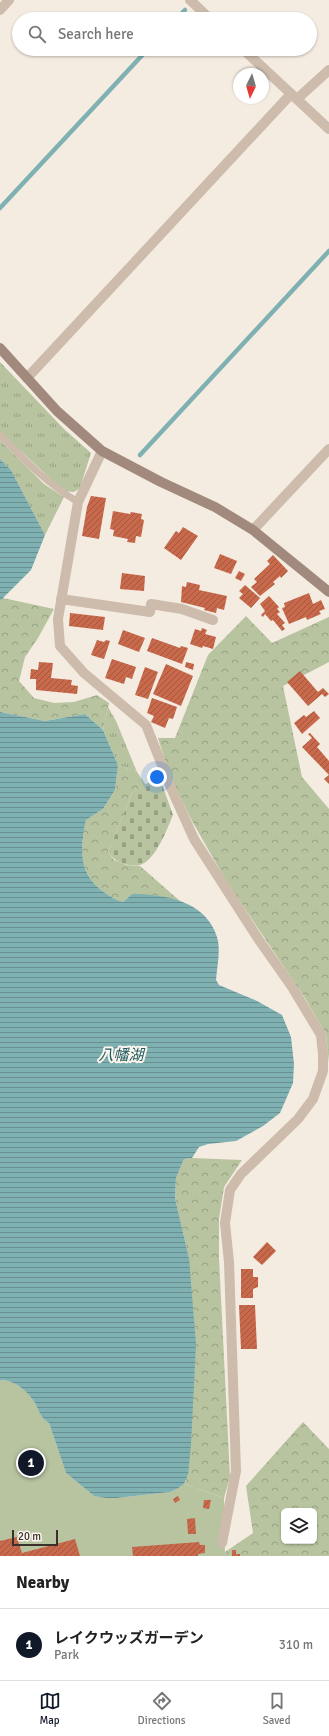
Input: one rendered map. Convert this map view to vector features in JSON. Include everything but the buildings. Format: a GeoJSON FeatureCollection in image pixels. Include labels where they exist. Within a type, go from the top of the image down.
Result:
{"type":"FeatureCollection","features":[{"type":"Feature","properties":{"kind":"main road"},"geometry":{"type":"LineString","coordinates":[[0,348],[57,411],[102,451],[161,482],[215,507],[253,530],[329,592]]}},
{"type":"Feature","properties":{"kind":"street"},"geometry":{"type":"LineString","coordinates":[[0,10],[9,0]]}},
{"type":"Feature","properties":{"kind":"street"},"geometry":{"type":"LineString","coordinates":[[190,0],[203,12]]}},
{"type":"Feature","properties":{"kind":"street"},"geometry":{"type":"LineString","coordinates":[[250,56],[329,129]]}},
{"type":"Feature","properties":{"kind":"street"},"geometry":{"type":"LineString","coordinates":[[27,378],[294,97],[329,70]]}},
{"type":"Feature","properties":{"kind":"street"},"geometry":{"type":"LineString","coordinates":[[253,530],[329,449]]}},
{"type":"Feature","properties":{"kind":"street"},"geometry":{"type":"LineString","coordinates":[[102,451],[78,502],[58,619],[60,646],[84,673],[146,725],[171,788],[194,839],[258,940],[292,987],[321,1034],[323,1071],[313,1099],[298,1119],[241,1174],[230,1190],[225,1223],[229,1262],[236,1471],[222,1543]]}},
{"type":"Feature","properties":{"kind":"street"},"geometry":{"type":"LineString","coordinates":[[61,599],[150,612],[151,604],[182,609],[213,620]]}},
{"type":"Feature","properties":{"kind":"lane"},"geometry":{"type":"LineString","coordinates":[[0,435],[30,466],[60,491],[78,502]]}},
{"type":"Feature","properties":{"kind":"green space"},"geometry":{"type":"Polygon","coordinates":[[[0,362],[64,429],[91,453],[80,488],[74,492],[64,491],[0,432],[0,362]]]}},
{"type":"Feature","properties":{"kind":"green space"},"geometry":{"type":"Polygon","coordinates":[[[0,440],[44,484],[64,497],[45,535],[11,470],[0,459],[0,440]]]}},
{"type":"Feature","properties":{"kind":"green space"},"geometry":{"type":"Polygon","coordinates":[[[3,598],[54,609],[38,638],[25,657],[19,681],[34,698],[54,703],[74,702],[97,695],[109,703],[103,730],[85,714],[45,721],[0,712],[0,601],[3,598]]]}},
{"type":"Feature","properties":{"kind":"green space"},"geometry":{"type":"Polygon","coordinates":[[[246,616],[272,643],[329,617],[329,662],[283,686],[302,777],[329,809],[329,1063],[326,1034],[305,998],[225,879],[192,821],[170,776],[158,738],[175,738],[208,655],[246,616]]]}},
{"type":"Feature","properties":{"kind":"green space"},"geometry":{"type":"Polygon","coordinates":[[[108,707],[116,721],[137,772],[118,765],[103,730],[108,707]]]}},
{"type":"Feature","properties":{"kind":"green space"},"geometry":{"type":"Polygon","coordinates":[[[118,765],[137,772],[146,785],[132,793],[108,852],[114,860],[126,865],[140,866],[180,901],[159,896],[132,894],[123,902],[120,901],[104,892],[96,885],[89,877],[85,869],[82,850],[86,820],[103,809],[115,790],[118,765]]]}},
{"type":"Feature","properties":{"kind":"green space"},"geometry":{"type":"Polygon","coordinates":[[[159,776],[173,815],[168,828],[156,851],[146,862],[140,865],[127,865],[121,863],[115,860],[108,852],[132,793],[159,776]]]}},
{"type":"Feature","properties":{"kind":"green space"},"geometry":{"type":"Polygon","coordinates":[[[184,1159],[242,1160],[224,1187],[219,1219],[219,1258],[230,1477],[224,1498],[184,1484],[188,1475],[189,1258],[175,1198],[176,1178],[184,1159]]]}},
{"type":"Feature","properties":{"kind":"green space"},"geometry":{"type":"Polygon","coordinates":[[[0,1380],[5,1380],[16,1384],[32,1399],[42,1417],[49,1423],[66,1473],[94,1496],[117,1498],[170,1492],[184,1484],[224,1498],[225,1556],[0,1556],[0,1380]]]}},
{"type":"Feature","properties":{"kind":"green space"},"geometry":{"type":"Polygon","coordinates":[[[303,1422],[329,1449],[329,1556],[225,1556],[225,1552],[253,1533],[246,1486],[303,1422]]]}},
{"type":"Feature","properties":{"kind":"water"},"geometry":{"type":"Polygon","coordinates":[[[0,459],[11,470],[45,535],[31,570],[0,601],[0,459]]]}},
{"type":"Feature","properties":{"kind":"water","name":"八幡湖"},"geometry":{"type":"Polygon","coordinates":[[[0,712],[45,721],[85,714],[103,730],[118,765],[115,790],[103,809],[86,820],[82,850],[85,869],[89,877],[104,892],[123,902],[132,894],[158,896],[183,902],[204,915],[212,925],[217,937],[219,953],[216,980],[219,985],[257,1001],[282,1015],[291,1037],[294,1064],[293,1083],[280,1113],[263,1126],[236,1141],[208,1144],[199,1147],[192,1158],[184,1159],[176,1178],[175,1198],[189,1258],[196,1344],[188,1475],[184,1484],[170,1492],[117,1498],[94,1496],[66,1473],[49,1423],[42,1417],[32,1399],[16,1384],[5,1380],[0,1380],[0,712]]]}},
{"type":"Feature","properties":{"kind":"waterway"},"geometry":{"type":"LineString","coordinates":[[0,208],[141,56]]}},
{"type":"Feature","properties":{"kind":"waterway"},"geometry":{"type":"LineString","coordinates":[[140,455],[329,251]]}},
{"type":"Feature","properties":{"kind":"place","name":"レイクウッズガーデン"},"geometry":{"type":"Point","coordinates":[31,1463]}}]}
